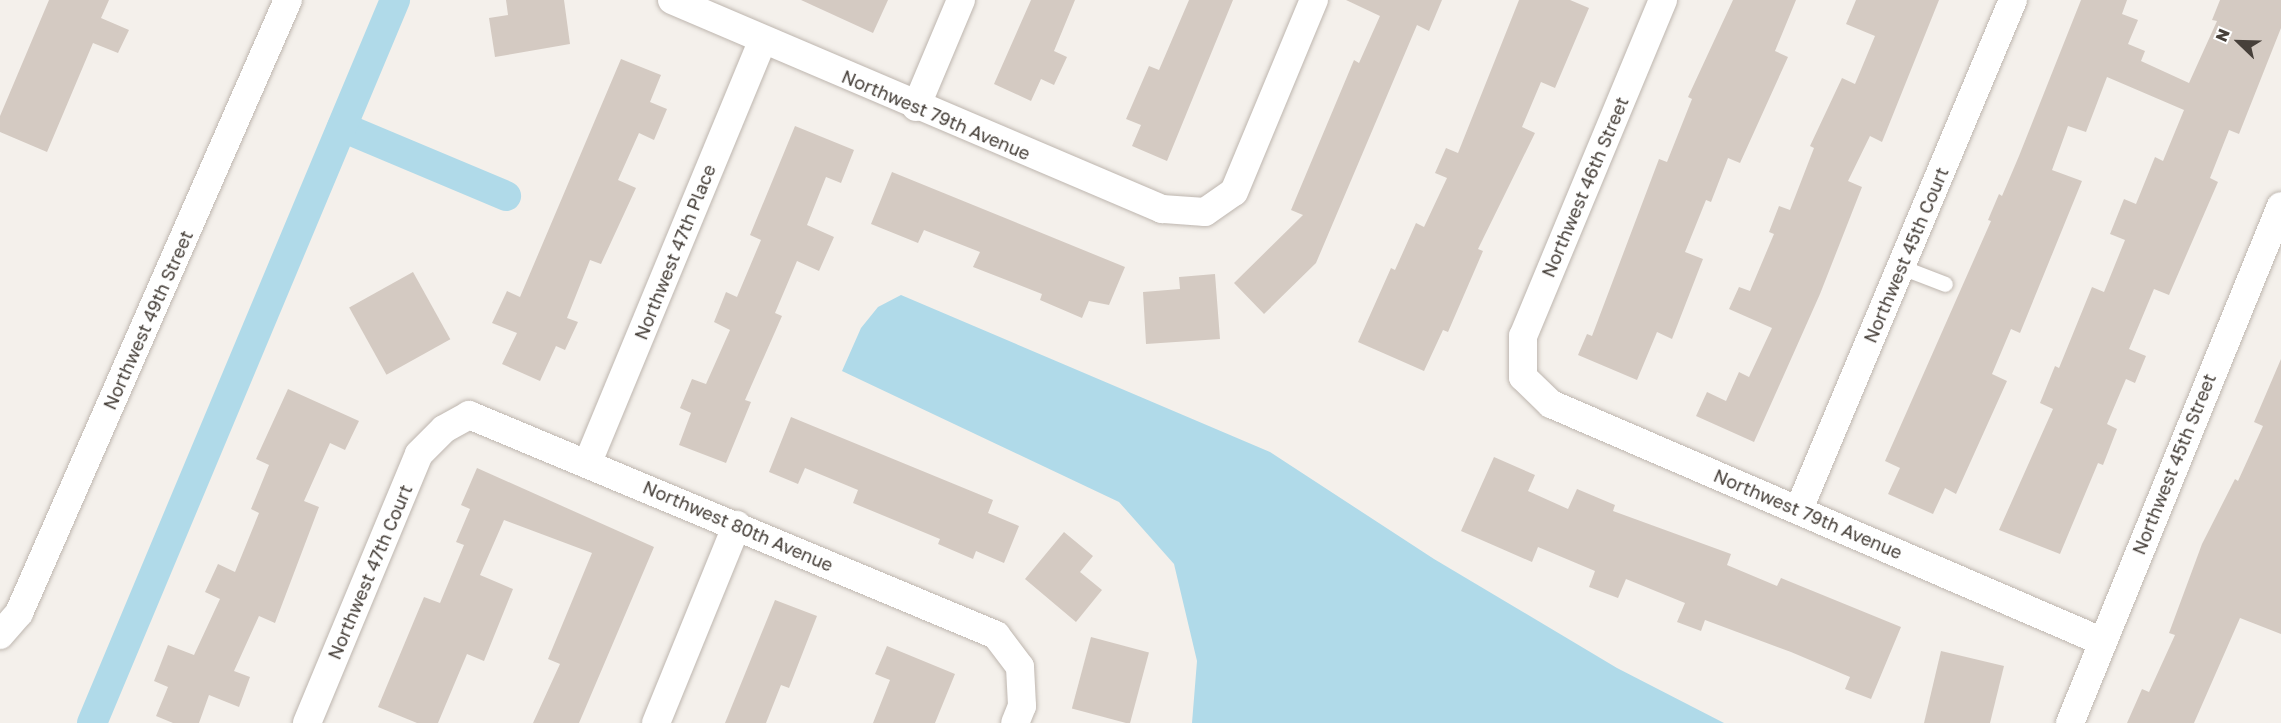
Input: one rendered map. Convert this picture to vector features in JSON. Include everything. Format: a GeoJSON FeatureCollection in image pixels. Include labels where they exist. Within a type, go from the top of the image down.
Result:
{"type":"FeatureCollection","features":[{"type":"Feature","properties":{"kind":"street","name":"Northwest 49th Street"},"geometry":{"type":"LineString","coordinates":[[0,635],[19,614],[288,0]]}},
{"type":"Feature","properties":{"kind":"street","name":"Northwest 79th Avenue"},"geometry":{"type":"LineString","coordinates":[[672,0],[762,42],[1162,209],[1205,212],[1234,192],[1314,0]]}},
{"type":"Feature","properties":{"kind":"street"},"geometry":{"type":"LineString","coordinates":[[916,107],[961,0]]}},
{"type":"Feature","properties":{"kind":"street","name":"Northwest 46th Street"},"geometry":{"type":"LineString","coordinates":[[1523,377],[1522,336],[1663,0]]}},
{"type":"Feature","properties":{"kind":"street","name":"Northwest 45th Court"},"geometry":{"type":"LineString","coordinates":[[1799,509],[2013,0]]}},
{"type":"Feature","properties":{"kind":"street","name":"Northwest 47th Place"},"geometry":{"type":"LineString","coordinates":[[588,462],[762,42]]}},
{"type":"Feature","properties":{"kind":"street","name":"Northwest 45th Street"},"geometry":{"type":"LineString","coordinates":[[2070,723],[2101,641],[2281,206]]}},
{"type":"Feature","properties":{"kind":"street","name":"Northwest 79th Avenue"},"geometry":{"type":"LineString","coordinates":[[1523,377],[1551,404],[2101,641]]}},
{"type":"Feature","properties":{"kind":"street","name":"Northwest 80th Avenue"},"geometry":{"type":"LineString","coordinates":[[444,429],[469,415],[588,462],[996,635],[1020,667],[1022,706],[1015,723]]}},
{"type":"Feature","properties":{"kind":"street","name":"Northwest 47th Court"},"geometry":{"type":"LineString","coordinates":[[308,723],[419,454],[444,429]]}},
{"type":"Feature","properties":{"kind":"street"},"geometry":{"type":"LineString","coordinates":[[656,723],[737,525]]}},
{"type":"Feature","properties":{"kind":"lane"},"geometry":{"type":"LineString","coordinates":[[1901,267],[1945,284]]}},
{"type":"Feature","properties":{"kind":"water"},"geometry":{"type":"Polygon","coordinates":[[[901,295],[1270,452],[1434,559],[1617,668],[1724,723],[1192,723],[1197,661],[1174,564],[1119,502],[842,371],[861,328],[878,307],[901,295]]]}},
{"type":"Feature","properties":{"kind":"building"},"geometry":{"type":"Polygon","coordinates":[[[49,0],[109,0],[101,18],[129,30],[118,53],[93,43],[47,152],[0,132],[0,116],[49,0]]]}},
{"type":"Feature","properties":{"kind":"building"},"geometry":{"type":"Polygon","coordinates":[[[506,0],[564,0],[570,44],[495,57],[489,18],[508,15],[506,0]]]}},
{"type":"Feature","properties":{"kind":"building"},"geometry":{"type":"Polygon","coordinates":[[[801,0],[888,0],[873,33],[801,0]]]}},
{"type":"Feature","properties":{"kind":"building"},"geometry":{"type":"Polygon","coordinates":[[[1031,0],[1075,0],[1054,51],[1067,57],[1054,85],[1041,79],[1031,101],[994,84],[1031,0]]]}},
{"type":"Feature","properties":{"kind":"building"},"geometry":{"type":"Polygon","coordinates":[[[1189,0],[1233,0],[1167,161],[1132,146],[1141,125],[1126,119],[1149,66],[1159,70],[1189,0]]]}},
{"type":"Feature","properties":{"kind":"building"},"geometry":{"type":"Polygon","coordinates":[[[1346,0],[1442,0],[1429,31],[1417,25],[1316,263],[1264,314],[1234,283],[1303,215],[1291,210],[1354,60],[1359,63],[1380,16],[1346,0]]]}},
{"type":"Feature","properties":{"kind":"building"},"geometry":{"type":"Polygon","coordinates":[[[1519,0],[1570,0],[1589,8],[1555,88],[1541,82],[1522,127],[1535,133],[1478,249],[1483,251],[1448,332],[1443,330],[1424,371],[1358,342],[1391,268],[1395,270],[1416,223],[1424,227],[1447,178],[1435,173],[1446,148],[1458,153],[1519,0]]]}},
{"type":"Feature","properties":{"kind":"building"},"geometry":{"type":"Polygon","coordinates":[[[1733,0],[1796,0],[1775,51],[1788,57],[1740,163],[1728,158],[1711,202],[1706,200],[1685,252],[1703,259],[1672,339],[1657,332],[1637,380],[1578,355],[1587,334],[1592,336],[1659,159],[1667,162],[1692,99],[1688,97],[1733,0]]]}},
{"type":"Feature","properties":{"kind":"building"},"geometry":{"type":"Polygon","coordinates":[[[1856,0],[1939,0],[1882,142],[1870,136],[1848,181],[1862,187],[1820,294],[1754,442],[1696,416],[1707,392],[1726,401],[1739,372],[1749,377],[1772,328],[1729,309],[1739,287],[1750,291],[1774,234],[1769,232],[1779,206],[1790,210],[1814,148],[1810,146],[1842,78],[1855,84],[1875,36],[1846,24],[1856,0]]]}},
{"type":"Feature","properties":{"kind":"building"},"geometry":{"type":"Polygon","coordinates":[[[2081,0],[2127,0],[2122,14],[2138,20],[2128,44],[2145,51],[2141,61],[2189,83],[2217,21],[2212,20],[2220,0],[2281,0],[2281,28],[2239,134],[2229,130],[2210,178],[2218,182],[2169,295],[2154,289],[2129,349],[2146,356],[2135,383],[2126,379],[2107,424],[2117,429],[2103,465],[2098,463],[2060,554],[1999,530],[2053,409],[2040,403],[2055,366],[2059,368],[2092,287],[2104,292],[2125,240],[2110,234],[2124,199],[2136,204],[2155,157],[2163,161],[2184,110],[2107,77],[2086,132],[2068,126],[2052,170],[2082,181],[2020,333],[2011,329],[1992,374],[2007,381],[1956,494],[1945,488],[1933,514],[1888,494],[1900,468],[1885,461],[1991,221],[1988,220],[1999,194],[2002,196],[2081,0]]]}},
{"type":"Feature","properties":{"kind":"building"},"geometry":{"type":"Polygon","coordinates":[[[621,59],[661,75],[650,102],[667,109],[654,140],[639,133],[618,180],[636,188],[601,264],[590,260],[567,318],[578,322],[565,350],[556,346],[540,381],[502,364],[517,333],[492,323],[507,291],[520,297],[621,59]]]}},
{"type":"Feature","properties":{"kind":"building"},"geometry":{"type":"Polygon","coordinates":[[[795,126],[854,150],[841,183],[826,177],[807,225],[834,237],[819,271],[797,261],[775,313],[782,316],[745,400],[751,402],[726,463],[679,445],[691,413],[680,408],[692,379],[706,384],[730,330],[714,322],[726,292],[737,297],[761,240],[750,235],[795,126]]]}},
{"type":"Feature","properties":{"kind":"building"},"geometry":{"type":"Polygon","coordinates":[[[892,172],[1125,267],[1109,305],[1089,301],[1082,318],[1040,300],[1042,294],[973,267],[980,252],[924,230],[918,243],[871,224],[892,172]]]}},
{"type":"Feature","properties":{"kind":"building"},"geometry":{"type":"Polygon","coordinates":[[[413,272],[450,339],[386,375],[349,307],[413,272]]]}},
{"type":"Feature","properties":{"kind":"building"},"geometry":{"type":"Polygon","coordinates":[[[1215,274],[1220,339],[1146,344],[1143,292],[1180,289],[1179,277],[1215,274]]]}},
{"type":"Feature","properties":{"kind":"building"},"geometry":{"type":"Polygon","coordinates":[[[2281,359],[2281,634],[2240,618],[2194,723],[2127,723],[2142,689],[2149,692],[2175,635],[2169,633],[2202,544],[2235,479],[2238,481],[2263,426],[2254,422],[2281,359]]]}},
{"type":"Feature","properties":{"kind":"building"},"geometry":{"type":"Polygon","coordinates":[[[288,389],[359,421],[345,450],[330,443],[304,501],[319,507],[275,623],[259,616],[234,671],[250,677],[239,707],[209,695],[199,723],[173,723],[156,716],[168,687],[154,681],[168,645],[194,655],[220,599],[205,592],[218,564],[235,572],[259,513],[251,509],[269,465],[256,459],[288,389]]]}},
{"type":"Feature","properties":{"kind":"building"},"geometry":{"type":"Polygon","coordinates":[[[791,417],[993,500],[988,513],[1019,526],[1004,563],[976,551],[973,559],[938,544],[940,539],[853,503],[858,490],[805,468],[798,484],[769,472],[791,417]]]}},
{"type":"Feature","properties":{"kind":"building"},"geometry":{"type":"Polygon","coordinates":[[[1494,457],[1535,475],[1528,491],[1568,509],[1577,489],[1615,505],[1613,511],[1731,554],[1727,565],[1777,586],[1781,578],[1901,627],[1871,699],[1845,689],[1850,677],[1791,652],[1705,620],[1701,631],[1677,622],[1685,603],[1626,579],[1618,598],[1589,587],[1595,571],[1538,547],[1532,562],[1461,531],[1494,457]]]}},
{"type":"Feature","properties":{"kind":"building"},"geometry":{"type":"Polygon","coordinates":[[[477,468],[654,547],[579,723],[533,723],[560,664],[548,659],[592,553],[504,520],[480,575],[513,589],[484,661],[467,654],[438,723],[417,723],[378,707],[424,597],[440,603],[464,545],[456,542],[470,509],[461,505],[477,468]]]}},
{"type":"Feature","properties":{"kind":"building"},"geometry":{"type":"Polygon","coordinates":[[[1064,532],[1093,556],[1080,572],[1102,590],[1076,622],[1025,579],[1064,532]]]}},
{"type":"Feature","properties":{"kind":"building"},"geometry":{"type":"Polygon","coordinates":[[[775,600],[817,616],[789,688],[781,685],[766,723],[725,723],[775,600]]]}},
{"type":"Feature","properties":{"kind":"building"},"geometry":{"type":"Polygon","coordinates":[[[1091,637],[1149,653],[1130,723],[1072,708],[1091,637]]]}},
{"type":"Feature","properties":{"kind":"building"},"geometry":{"type":"Polygon","coordinates":[[[887,646],[955,674],[935,723],[873,723],[890,680],[875,674],[887,646]]]}},
{"type":"Feature","properties":{"kind":"building"},"geometry":{"type":"Polygon","coordinates":[[[1941,651],[2004,666],[1990,723],[1924,723],[1941,651]]]}},
{"type":"Feature","properties":{"kind":"waterway"},"geometry":{"type":"LineString","coordinates":[[92,723],[395,0]]}},
{"type":"Feature","properties":{"kind":"waterway"},"geometry":{"type":"LineString","coordinates":[[342,127],[506,196]]}}]}
